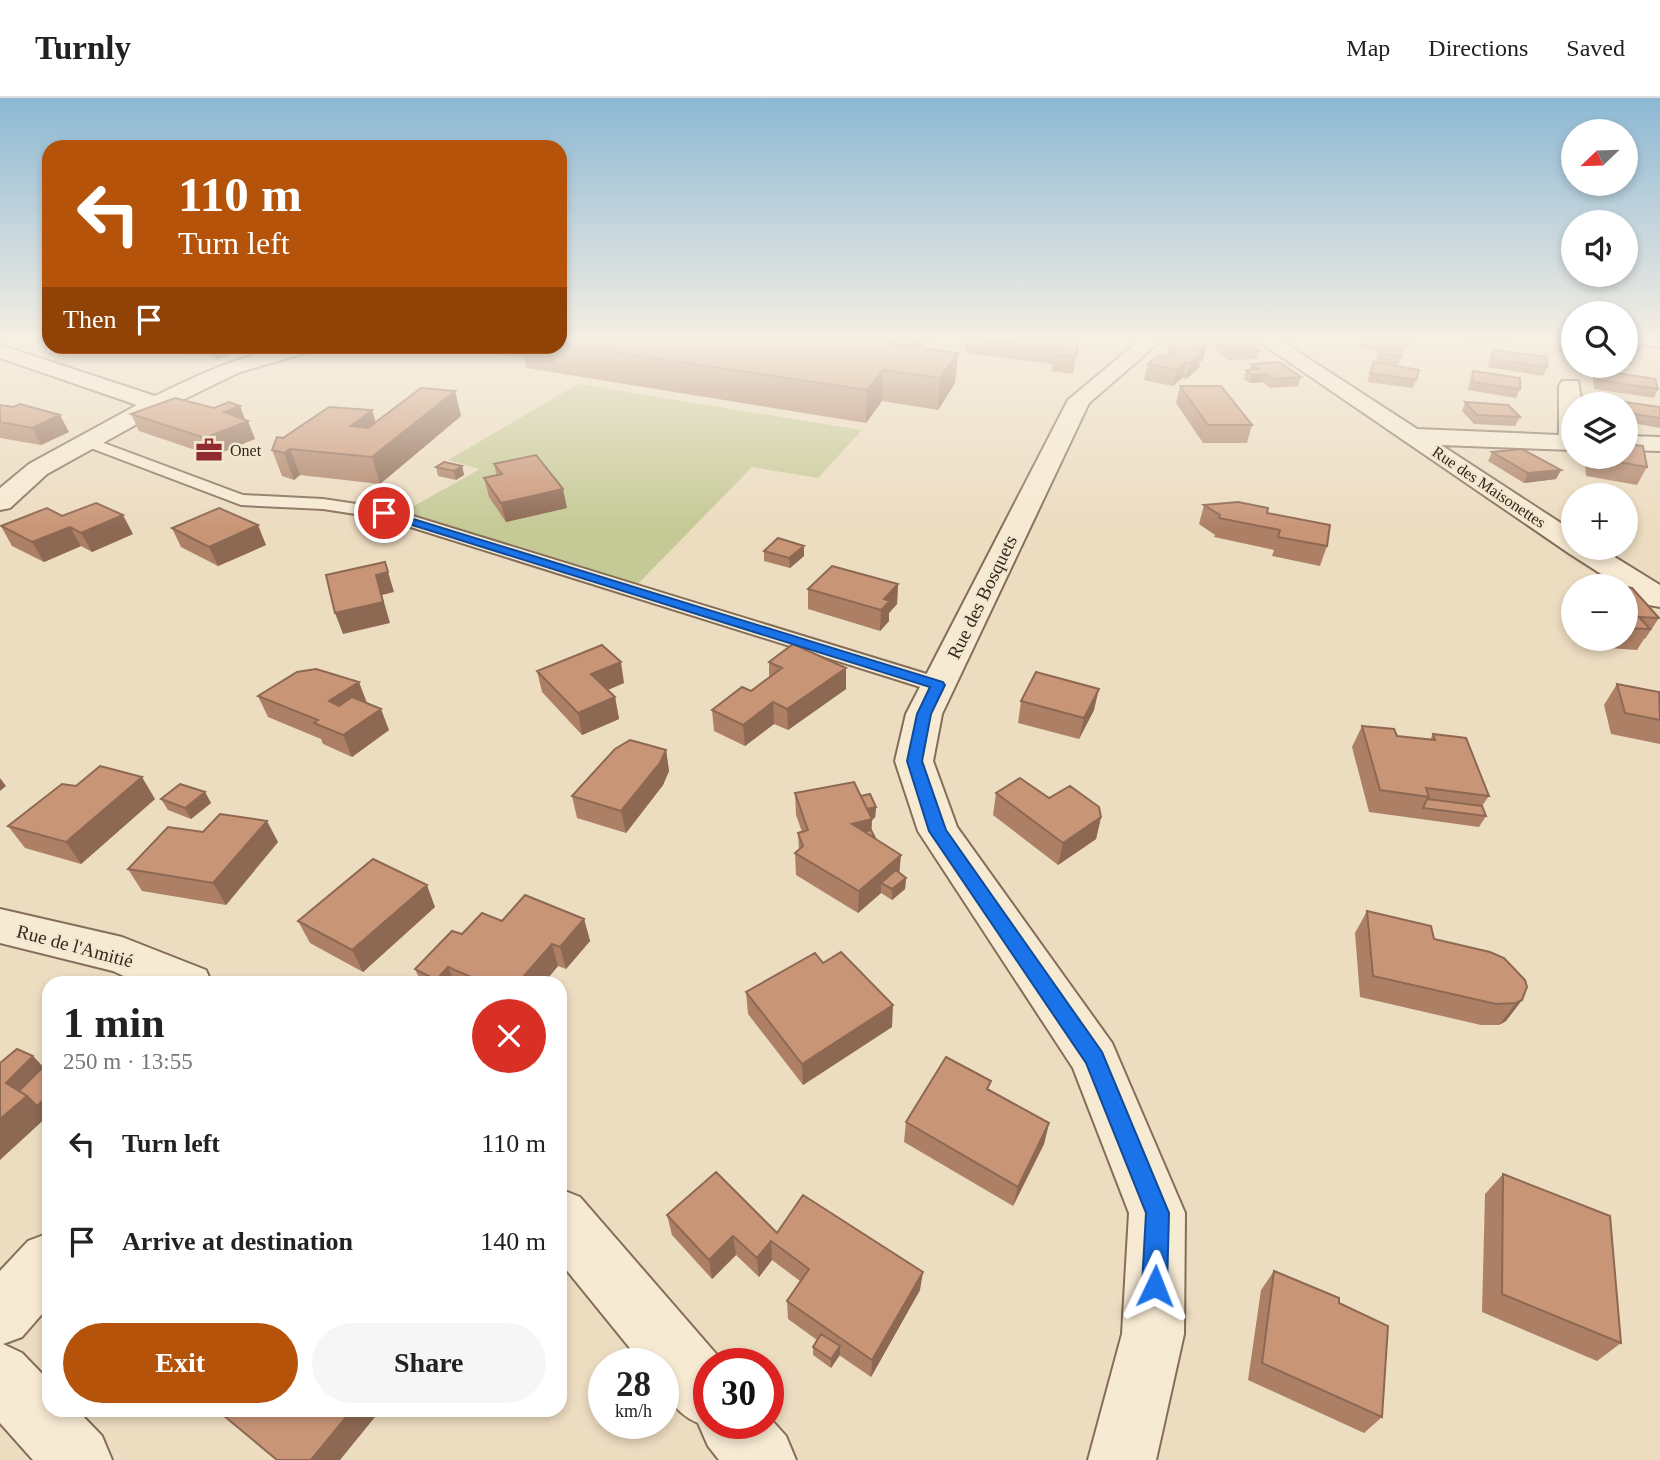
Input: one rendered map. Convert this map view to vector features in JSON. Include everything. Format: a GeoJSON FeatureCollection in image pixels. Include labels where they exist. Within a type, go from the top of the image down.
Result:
{"type":"FeatureCollection","features":[{"type":"Feature","properties":{"kind":"street"},"geometry":{"type":"LineString","coordinates":[[149,402],[156,404]]}},
{"type":"Feature","properties":{"kind":"street"},"geometry":{"type":"LineString","coordinates":[[0,502],[38,469],[161,402]]}},
{"type":"Feature","properties":{"kind":"street","name":"Rue des Bosquets"},"geometry":{"type":"LineString","coordinates":[[1078,402],[924,714],[914,761],[938,831],[1094,1058],[1157,1213],[1153,1334],[1122,1460]]}},
{"type":"Feature","properties":{"kind":"street","name":"Rue des Maisonettes"},"geometry":{"type":"LineString","coordinates":[[1360,402],[1561,535]]}},
{"type":"Feature","properties":{"kind":"street"},"geometry":{"type":"LineString","coordinates":[[1412,436],[1561,443]]}},
{"type":"Feature","properties":{"kind":"street"},"geometry":{"type":"LineString","coordinates":[[1638,443],[1660,444]]}},
{"type":"Feature","properties":{"kind":"street"},"geometry":{"type":"LineString","coordinates":[[1599,560],[1660,598]]}},
{"type":"Feature","properties":{"kind":"street","name":"Rue de l'Amitié"},"geometry":{"type":"LineString","coordinates":[[0,926],[122,955],[171,976]]}},
{"type":"Feature","properties":{"kind":"street"},"geometry":{"type":"LineString","coordinates":[[567,1225],[693,1376]]}},
{"type":"Feature","properties":{"kind":"street"},"geometry":{"type":"LineString","coordinates":[[0,1315],[42,1270]]}},
{"type":"Feature","properties":{"kind":"street"},"geometry":{"type":"LineString","coordinates":[[0,1376],[78,1460]]}},
{"type":"Feature","properties":{"kind":"street"},"geometry":{"type":"LineString","coordinates":[[744,1439],[762,1460]]}},
{"type":"Feature","properties":{"kind":"lane"},"geometry":{"type":"LineString","coordinates":[[85,442],[241,500],[323,504],[384,513],[938,685]]}},
{"type":"Feature","properties":{"kind":"green space"},"geometry":{"type":"Polygon","coordinates":[[[548,402],[686,402],[862,430],[818,478],[752,467],[633,589],[396,516],[480,469],[448,460],[548,402]]]}},
{"type":"Feature","properties":{"kind":"building"},"geometry":{"type":"Polygon","coordinates":[[[165,402],[189,402],[214,408],[229,402],[240,406],[224,412],[248,421],[205,438],[131,414],[165,402]]]}},
{"type":"Feature","properties":{"kind":"building"},"geometry":{"type":"Polygon","coordinates":[[[403,402],[442,402],[372,457],[290,449],[284,453],[272,450],[277,437],[283,438],[329,407],[372,410],[351,426],[368,428],[403,402]]]}},
{"type":"Feature","properties":{"kind":"building"},"geometry":{"type":"Polygon","coordinates":[[[1191,402],[1233,402],[1252,425],[1208,425],[1191,402]]]}},
{"type":"Feature","properties":{"kind":"building"},"geometry":{"type":"Polygon","coordinates":[[[1465,402],[1508,405],[1520,417],[1477,415],[1465,402]]]}},
{"type":"Feature","properties":{"kind":"building"},"geometry":{"type":"Polygon","coordinates":[[[20,404],[60,415],[32,428],[0,422],[0,405],[14,407],[20,404]]]}},
{"type":"Feature","properties":{"kind":"building"},"geometry":{"type":"Polygon","coordinates":[[[1638,404],[1660,407],[1660,418],[1638,415],[1638,404]]]}},
{"type":"Feature","properties":{"kind":"building"},"geometry":{"type":"Polygon","coordinates":[[[1638,445],[1643,446],[1647,467],[1638,465],[1638,445]]]}},
{"type":"Feature","properties":{"kind":"building"},"geometry":{"type":"Polygon","coordinates":[[[1522,449],[1561,470],[1528,473],[1492,452],[1522,449]]]}},
{"type":"Feature","properties":{"kind":"building"},"geometry":{"type":"Polygon","coordinates":[[[536,455],[563,489],[501,503],[484,478],[502,474],[494,464],[536,455]]]}},
{"type":"Feature","properties":{"kind":"building"},"geometry":{"type":"Polygon","coordinates":[[[444,462],[462,466],[454,471],[436,467],[444,462]]]}},
{"type":"Feature","properties":{"kind":"building"},"geometry":{"type":"Polygon","coordinates":[[[1238,502],[1268,508],[1267,513],[1330,525],[1327,546],[1278,537],[1280,530],[1219,518],[1220,515],[1204,505],[1238,502]]]}},
{"type":"Feature","properties":{"kind":"building"},"geometry":{"type":"Polygon","coordinates":[[[96,503],[123,515],[81,533],[70,527],[32,542],[1,526],[47,508],[62,516],[96,503]]]}},
{"type":"Feature","properties":{"kind":"building"},"geometry":{"type":"Polygon","coordinates":[[[219,508],[258,525],[209,547],[172,528],[219,508]]]}},
{"type":"Feature","properties":{"kind":"building"},"geometry":{"type":"Polygon","coordinates":[[[778,538],[804,546],[789,558],[764,551],[778,538]]]}},
{"type":"Feature","properties":{"kind":"building"},"geometry":{"type":"Polygon","coordinates":[[[385,562],[388,572],[376,575],[383,602],[335,613],[326,575],[385,562]]]}},
{"type":"Feature","properties":{"kind":"building"},"geometry":{"type":"Polygon","coordinates":[[[832,566],[898,584],[884,599],[890,601],[881,610],[808,589],[832,566]]]}},
{"type":"Feature","properties":{"kind":"building"},"geometry":{"type":"Polygon","coordinates":[[[1638,595],[1659,618],[1639,617],[1650,629],[1638,628],[1638,595]]]}},
{"type":"Feature","properties":{"kind":"building"},"geometry":{"type":"Polygon","coordinates":[[[793,644],[846,668],[787,709],[773,702],[743,725],[712,710],[742,687],[751,691],[782,668],[769,662],[793,644]]]}},
{"type":"Feature","properties":{"kind":"building"},"geometry":{"type":"Polygon","coordinates":[[[602,645],[621,662],[591,674],[615,697],[578,713],[537,671],[602,645]]]}},
{"type":"Feature","properties":{"kind":"building"},"geometry":{"type":"Polygon","coordinates":[[[316,669],[359,682],[329,701],[339,706],[352,697],[381,709],[343,735],[314,723],[318,720],[258,696],[297,672],[316,669]]]}},
{"type":"Feature","properties":{"kind":"building"},"geometry":{"type":"Polygon","coordinates":[[[1036,672],[1099,689],[1084,718],[1021,701],[1036,672]]]}},
{"type":"Feature","properties":{"kind":"building"},"geometry":{"type":"Polygon","coordinates":[[[1617,684],[1659,692],[1660,720],[1625,713],[1617,684]]]}},
{"type":"Feature","properties":{"kind":"building"},"geometry":{"type":"Polygon","coordinates":[[[1362,726],[1394,729],[1397,736],[1435,740],[1433,734],[1466,738],[1489,796],[1426,788],[1429,797],[1380,790],[1362,726]]]}},
{"type":"Feature","properties":{"kind":"building"},"geometry":{"type":"Polygon","coordinates":[[[630,740],[666,750],[660,763],[621,811],[572,796],[615,749],[630,740]]]}},
{"type":"Feature","properties":{"kind":"building"},"geometry":{"type":"Polygon","coordinates":[[[100,766],[142,777],[66,842],[8,826],[62,784],[76,786],[100,766]]]}},
{"type":"Feature","properties":{"kind":"building"},"geometry":{"type":"Polygon","coordinates":[[[1020,778],[1049,798],[1070,786],[1099,807],[1101,817],[1063,843],[996,793],[1020,778]]]}},
{"type":"Feature","properties":{"kind":"building"},"geometry":{"type":"Polygon","coordinates":[[[854,782],[872,819],[852,824],[901,855],[859,891],[795,853],[803,846],[798,833],[808,830],[795,793],[854,782]]]}},
{"type":"Feature","properties":{"kind":"building"},"geometry":{"type":"Polygon","coordinates":[[[180,784],[205,792],[185,808],[161,799],[180,784]]]}},
{"type":"Feature","properties":{"kind":"building"},"geometry":{"type":"Polygon","coordinates":[[[870,794],[876,807],[867,809],[861,796],[870,794]]]}},
{"type":"Feature","properties":{"kind":"building"},"geometry":{"type":"Polygon","coordinates":[[[1427,799],[1482,806],[1486,816],[1423,808],[1427,799]]]}},
{"type":"Feature","properties":{"kind":"building"},"geometry":{"type":"Polygon","coordinates":[[[220,814],[267,821],[213,883],[128,869],[168,827],[203,832],[220,814]]]}},
{"type":"Feature","properties":{"kind":"building"},"geometry":{"type":"Polygon","coordinates":[[[373,859],[427,885],[352,950],[298,921],[373,859]]]}},
{"type":"Feature","properties":{"kind":"building"},"geometry":{"type":"Polygon","coordinates":[[[896,870],[906,878],[892,889],[881,883],[896,870]]]}},
{"type":"Feature","properties":{"kind":"building"},"geometry":{"type":"Polygon","coordinates":[[[525,895],[584,919],[560,947],[552,944],[524,976],[469,976],[448,967],[440,976],[428,976],[415,969],[452,931],[462,934],[482,913],[502,921],[525,895]]]}},
{"type":"Feature","properties":{"kind":"building"},"geometry":{"type":"Polygon","coordinates":[[[1367,911],[1431,926],[1434,939],[1490,952],[1504,958],[1525,980],[1527,987],[1522,1000],[1496,1004],[1373,976],[1367,911]]]}},
{"type":"Feature","properties":{"kind":"building"},"geometry":{"type":"Polygon","coordinates":[[[841,952],[893,1005],[802,1064],[746,992],[815,953],[823,963],[841,952]]]}},
{"type":"Feature","properties":{"kind":"building"},"geometry":{"type":"Polygon","coordinates":[[[17,1049],[33,1056],[6,1083],[27,1096],[0,1119],[0,1063],[17,1049]]]}},
{"type":"Feature","properties":{"kind":"building"},"geometry":{"type":"Polygon","coordinates":[[[946,1057],[991,1081],[987,1089],[1049,1123],[1018,1187],[906,1122],[946,1057]]]}},
{"type":"Feature","properties":{"kind":"building"},"geometry":{"type":"Polygon","coordinates":[[[42,1068],[42,1101],[37,1106],[19,1091],[42,1068]]]}},
{"type":"Feature","properties":{"kind":"building"},"geometry":{"type":"Polygon","coordinates":[[[716,1172],[777,1233],[803,1195],[923,1272],[872,1360],[787,1301],[809,1269],[771,1241],[757,1258],[733,1236],[709,1260],[667,1215],[716,1172]]]}},
{"type":"Feature","properties":{"kind":"building"},"geometry":{"type":"Polygon","coordinates":[[[1503,1174],[1610,1216],[1621,1343],[1502,1294],[1503,1174]]]}},
{"type":"Feature","properties":{"kind":"building"},"geometry":{"type":"Polygon","coordinates":[[[1274,1271],[1339,1298],[1339,1303],[1388,1326],[1382,1417],[1262,1363],[1274,1271]]]}},
{"type":"Feature","properties":{"kind":"building"},"geometry":{"type":"Polygon","coordinates":[[[821,1334],[840,1346],[831,1359],[813,1347],[821,1334]]]}},
{"type":"Feature","properties":{"kind":"building"},"geometry":{"type":"Polygon","coordinates":[[[225,1417],[346,1417],[311,1460],[277,1460],[225,1417]]]}},
{"type":"Feature","properties":{"kind":"place","name":"Onet"},"geometry":{"type":"Point","coordinates":[209,450]}},
{"type":"Feature","properties":{"kind":"route"},"geometry":{"type":"LineString","coordinates":[[384,513],[460,534],[938,685],[924,714],[914,761],[938,831],[1094,1058],[1157,1213],[1155,1286]]}}]}
